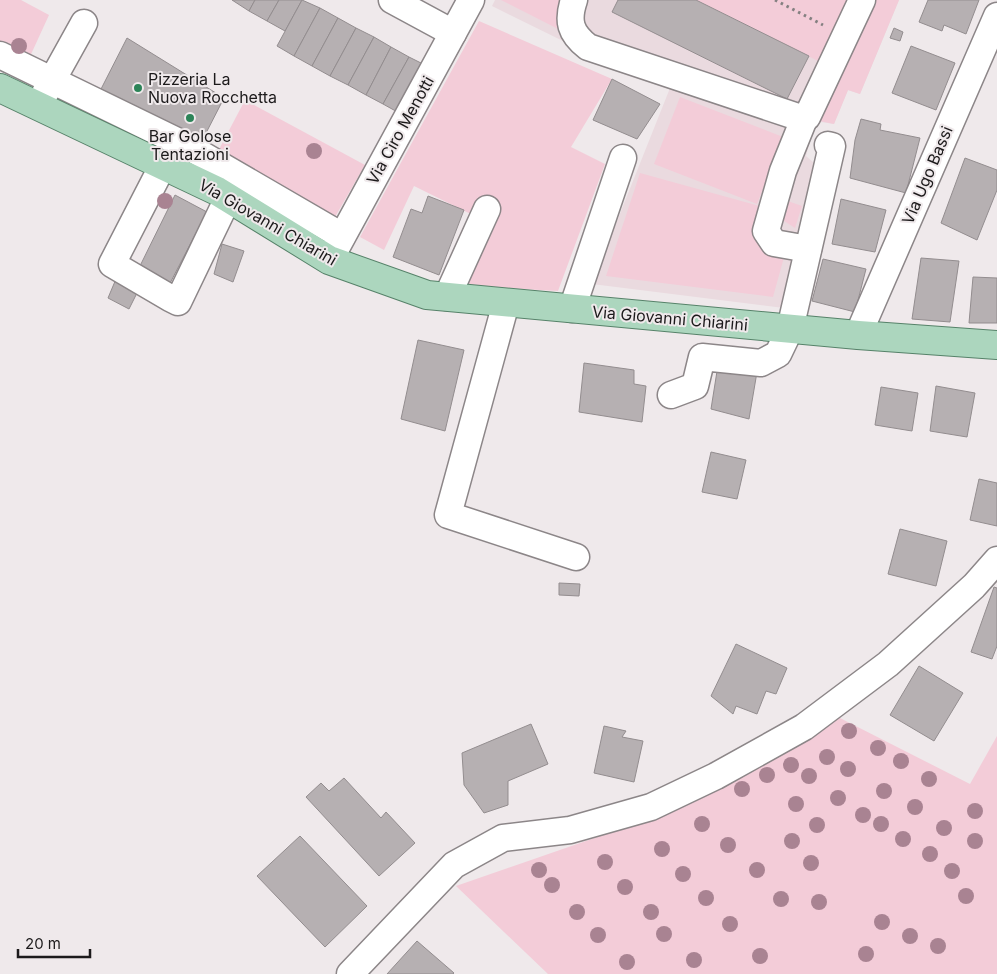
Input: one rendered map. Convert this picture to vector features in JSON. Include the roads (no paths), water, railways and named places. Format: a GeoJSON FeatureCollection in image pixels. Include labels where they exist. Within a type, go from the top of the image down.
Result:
{"type":"FeatureCollection","features":[{"type":"Feature","properties":{"kind":"main road","name":"Via Giovanni Chiarini"},"geometry":{"type":"LineString","coordinates":[[0,88],[228,198],[329,260],[427,295],[858,335],[997,345]]}},
{"type":"Feature","properties":{"kind":"street"},"geometry":{"type":"LineString","coordinates":[[392,0],[453,33]]}},
{"type":"Feature","properties":{"kind":"street","name":"Via Ciro Menotti"},"geometry":{"type":"LineString","coordinates":[[329,260],[471,0]]}},
{"type":"Feature","properties":{"kind":"street"},"geometry":{"type":"LineString","coordinates":[[574,0],[569,19],[571,29],[577,39],[588,48],[804,119]]}},
{"type":"Feature","properties":{"kind":"street"},"geometry":{"type":"LineString","coordinates":[[808,249],[774,243],[766,231],[783,172],[804,119],[811,109],[862,0]]}},
{"type":"Feature","properties":{"kind":"street","name":"Via Ugo Bassi"},"geometry":{"type":"LineString","coordinates":[[858,335],[997,16]]}},
{"type":"Feature","properties":{"kind":"street"},"geometry":{"type":"LineString","coordinates":[[38,106],[84,24]]}},
{"type":"Feature","properties":{"kind":"street"},"geometry":{"type":"LineString","coordinates":[[0,55],[187,146],[342,236]]}},
{"type":"Feature","properties":{"kind":"street"},"geometry":{"type":"LineString","coordinates":[[671,395],[695,386],[702,356],[761,362],[778,354],[790,329],[832,146],[828,145]]}},
{"type":"Feature","properties":{"kind":"street"},"geometry":{"type":"LineString","coordinates":[[572,309],[624,158]]}},
{"type":"Feature","properties":{"kind":"street"},"geometry":{"type":"LineString","coordinates":[[163,165],[112,264],[178,302],[228,198]]}},
{"type":"Feature","properties":{"kind":"street"},"geometry":{"type":"LineString","coordinates":[[447,297],[487,209]]}},
{"type":"Feature","properties":{"kind":"street"},"geometry":{"type":"LineString","coordinates":[[506,302],[448,514],[576,557]]}},
{"type":"Feature","properties":{"kind":"street"},"geometry":{"type":"LineString","coordinates":[[350,974],[454,865],[503,838],[570,830],[651,807],[716,776],[804,727],[888,664],[974,586],[997,560]]}},
{"type":"Feature","properties":{"kind":"place","name":"Pizzeria La Nuova Rocchetta"},"geometry":{"type":"Point","coordinates":[138,88]}},
{"type":"Feature","properties":{"kind":"place","name":"Bar Golose Tentazioni"},"geometry":{"type":"Point","coordinates":[190,118]}}]}
